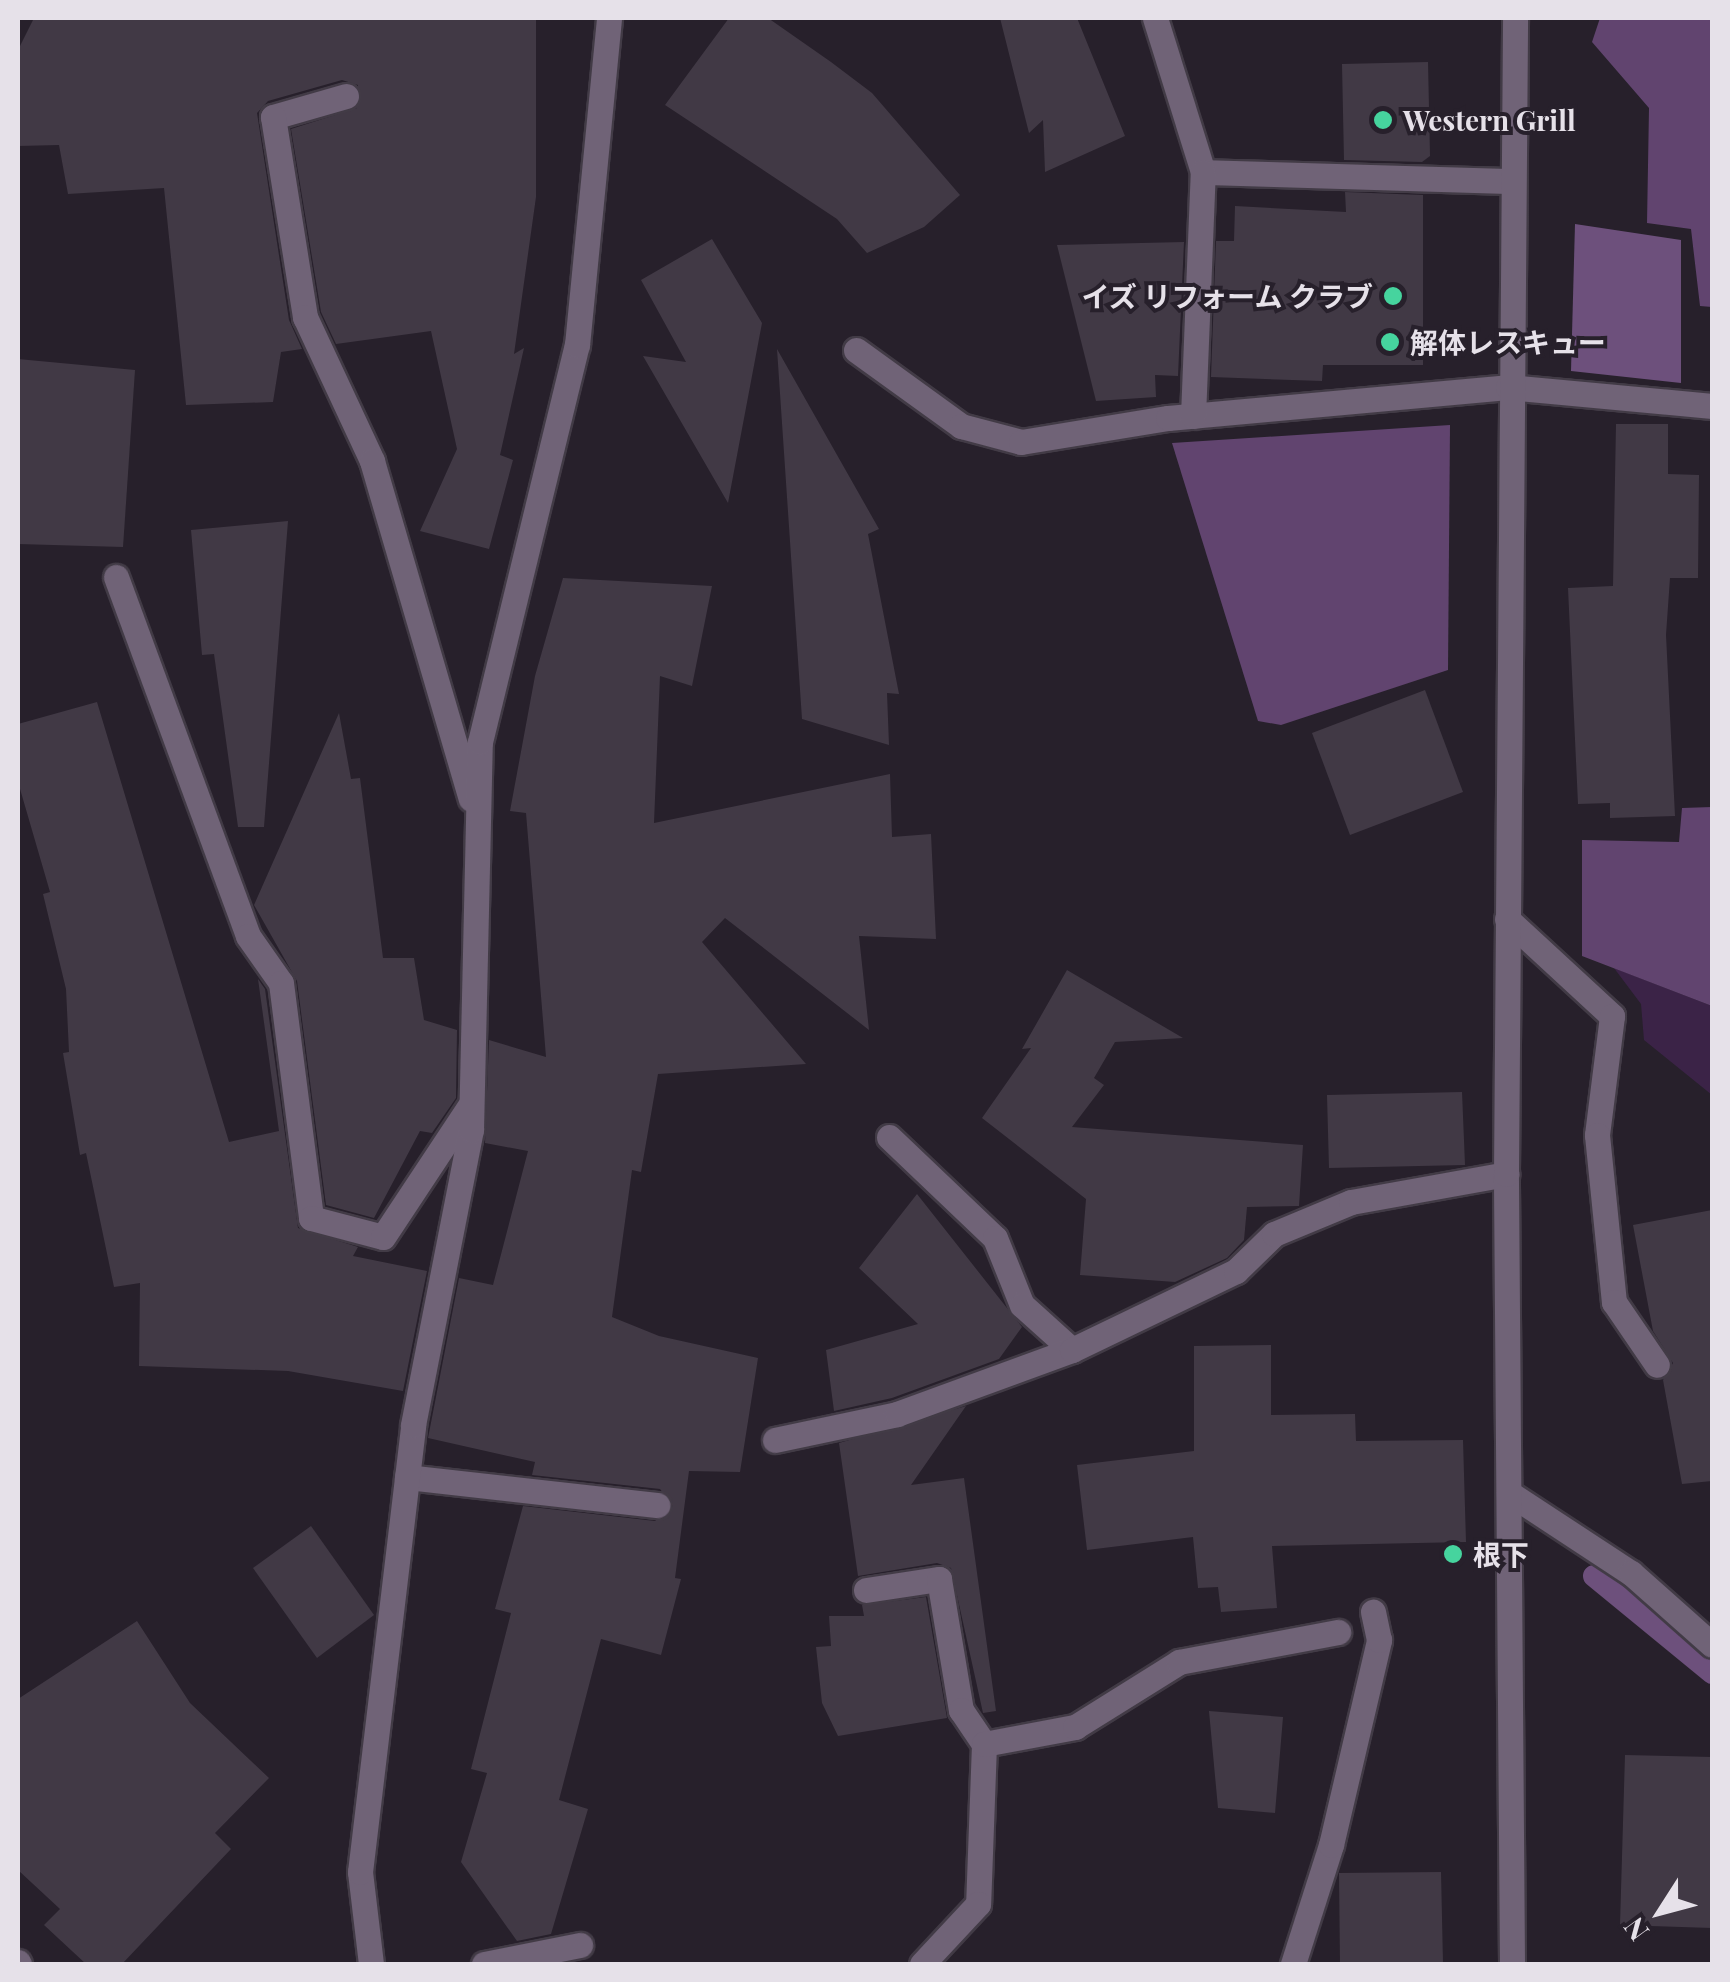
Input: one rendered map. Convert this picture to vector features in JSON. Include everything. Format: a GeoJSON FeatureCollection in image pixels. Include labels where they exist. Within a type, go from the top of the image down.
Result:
{"type":"FeatureCollection","features":[{"type":"Feature","properties":{"kind":"street"},"geometry":{"type":"LineString","coordinates":[[371,1964],[360,1872],[407,1477],[472,1103],[480,742],[578,346],[609,18]]}},
{"type":"Feature","properties":{"kind":"street"},"geometry":{"type":"LineString","coordinates":[[1154,18],[1203,172],[1193,416]]}},
{"type":"Feature","properties":{"kind":"street"},"geometry":{"type":"LineString","coordinates":[[1512,1964],[1506,1174],[1508,387],[1515,18]]}},
{"type":"Feature","properties":{"kind":"street"},"geometry":{"type":"LineString","coordinates":[[346,96],[273,117],[305,317],[372,461],[478,823]]}},
{"type":"Feature","properties":{"kind":"street"},"geometry":{"type":"LineString","coordinates":[[1203,172],[1512,182]]}},
{"type":"Feature","properties":{"kind":"street"},"geometry":{"type":"LineString","coordinates":[[856,350],[961,426],[1021,442],[1193,416],[1508,387],[1712,406]]}},
{"type":"Feature","properties":{"kind":"street"},"geometry":{"type":"LineString","coordinates":[[116,578],[248,936],[281,984],[311,1218],[383,1238],[472,1103]]}},
{"type":"Feature","properties":{"kind":"street"},"geometry":{"type":"LineString","coordinates":[[1508,919],[1612,1016],[1597,1135],[1614,1302],[1657,1365]]}},
{"type":"Feature","properties":{"kind":"street"},"geometry":{"type":"LineString","coordinates":[[890,1136],[994,1238],[1022,1304],[1072,1350]]}},
{"type":"Feature","properties":{"kind":"street"},"geometry":{"type":"LineString","coordinates":[[775,1440],[896,1414],[1072,1350],[1236,1270],[1274,1234],[1351,1202],[1506,1174]]}},
{"type":"Feature","properties":{"kind":"street"},"geometry":{"type":"LineString","coordinates":[[407,1477],[657,1506]]}},
{"type":"Feature","properties":{"kind":"street"},"geometry":{"type":"LineString","coordinates":[[1509,1493],[1631,1574],[1712,1645]]}},
{"type":"Feature","properties":{"kind":"street"},"geometry":{"type":"LineString","coordinates":[[866,1590],[939,1579],[961,1710],[984,1744],[978,1904],[922,1964]]}},
{"type":"Feature","properties":{"kind":"street"},"geometry":{"type":"LineString","coordinates":[[1293,1964],[1331,1845],[1375,1658],[1373,1612]]}},
{"type":"Feature","properties":{"kind":"street"},"geometry":{"type":"LineString","coordinates":[[984,1744],[1074,1727],[1179,1662],[1338,1632]]}},
{"type":"Feature","properties":{"kind":"street"},"geometry":{"type":"LineString","coordinates":[[484,1964],[580,1946]]}},
{"type":"Feature","properties":{"kind":"shaded area"},"geometry":{"type":"Polygon","coordinates":[[[1600,18],[1712,18],[1712,307],[1700,306],[1691,229],[1647,223],[1649,108],[1592,42],[1600,18]]]}},
{"type":"Feature","properties":{"kind":"shaded area"},"geometry":{"type":"Polygon","coordinates":[[[1575,224],[1681,240],[1681,383],[1571,371],[1575,224]]]}},
{"type":"Feature","properties":{"kind":"shaded area"},"geometry":{"type":"Polygon","coordinates":[[[1450,425],[1448,670],[1281,725],[1258,721],[1172,443],[1450,425]]]}},
{"type":"Feature","properties":{"kind":"shaded area"},"geometry":{"type":"Polygon","coordinates":[[[1712,807],[1712,1006],[1582,956],[1582,840],[1679,842],[1682,808],[1712,807]]]}},
{"type":"Feature","properties":{"kind":"shaded area"},"geometry":{"type":"Polygon","coordinates":[[[1614,968],[1712,1006],[1712,1095],[1644,1040],[1641,1004],[1614,968]]]}},
{"type":"Feature","properties":{"kind":"building"},"geometry":{"type":"Polygon","coordinates":[[[34,18],[536,18],[536,197],[514,354],[524,348],[500,455],[513,460],[489,549],[420,531],[457,449],[431,331],[336,344],[321,312],[291,129],[357,108],[358,85],[342,80],[268,101],[257,113],[289,320],[302,349],[281,352],[273,402],[186,405],[164,188],[68,194],[59,145],[18,146],[18,50],[34,18]]]}},
{"type":"Feature","properties":{"kind":"building"},"geometry":{"type":"Polygon","coordinates":[[[729,18],[768,18],[872,93],[960,195],[924,227],[867,253],[837,219],[665,105],[729,18]]]}},
{"type":"Feature","properties":{"kind":"building"},"geometry":{"type":"Polygon","coordinates":[[[1000,18],[1077,18],[1125,136],[1045,172],[1043,120],[1029,133],[1000,18]]]}},
{"type":"Feature","properties":{"kind":"building"},"geometry":{"type":"Polygon","coordinates":[[[1428,62],[1430,156],[1422,162],[1344,160],[1342,64],[1428,62]]]}},
{"type":"Feature","properties":{"kind":"building"},"geometry":{"type":"Polygon","coordinates":[[[1345,192],[1423,195],[1423,365],[1323,365],[1322,381],[1211,377],[1216,241],[1234,241],[1235,206],[1346,212],[1345,192]]]}},
{"type":"Feature","properties":{"kind":"building"},"geometry":{"type":"Polygon","coordinates":[[[712,239],[762,323],[728,503],[643,356],[686,362],[641,280],[712,239]]]}},
{"type":"Feature","properties":{"kind":"building"},"geometry":{"type":"Polygon","coordinates":[[[1184,242],[1178,376],[1155,375],[1156,397],[1096,401],[1057,245],[1184,242]]]}},
{"type":"Feature","properties":{"kind":"building"},"geometry":{"type":"Polygon","coordinates":[[[777,349],[879,529],[868,534],[899,694],[887,693],[889,745],[802,719],[777,349]]]}},
{"type":"Feature","properties":{"kind":"building"},"geometry":{"type":"Polygon","coordinates":[[[18,359],[135,370],[123,547],[18,544],[18,359]]]}},
{"type":"Feature","properties":{"kind":"building"},"geometry":{"type":"Polygon","coordinates":[[[1616,424],[1668,424],[1668,474],[1699,475],[1698,578],[1670,578],[1666,635],[1675,816],[1610,818],[1610,803],[1578,804],[1568,588],[1613,586],[1616,424]]]}},
{"type":"Feature","properties":{"kind":"building"},"geometry":{"type":"Polygon","coordinates":[[[288,521],[264,827],[238,827],[214,654],[202,655],[191,530],[288,521]]]}},
{"type":"Feature","properties":{"kind":"building"},"geometry":{"type":"Polygon","coordinates":[[[563,578],[712,586],[692,686],[660,676],[654,823],[890,774],[892,837],[931,834],[936,939],[859,936],[869,1030],[725,918],[702,942],[806,1064],[658,1074],[641,1172],[632,1170],[612,1317],[659,1336],[758,1358],[740,1472],[689,1471],[675,1578],[681,1579],[661,1655],[601,1639],[559,1800],[588,1809],[551,1934],[517,1941],[461,1862],[487,1773],[471,1769],[511,1613],[495,1609],[523,1506],[655,1521],[673,1506],[660,1489],[532,1475],[535,1462],[428,1438],[459,1278],[493,1285],[528,1151],[485,1143],[489,1040],[546,1057],[526,813],[510,811],[535,676],[563,578]]]}},
{"type":"Feature","properties":{"kind":"building"},"geometry":{"type":"Polygon","coordinates":[[[1425,690],[1463,792],[1350,835],[1312,733],[1425,690]]]}},
{"type":"Feature","properties":{"kind":"building"},"geometry":{"type":"Polygon","coordinates":[[[97,702],[229,1142],[279,1131],[258,979],[265,989],[298,1228],[358,1247],[353,1256],[427,1271],[403,1391],[288,1371],[139,1366],[140,1283],[114,1287],[86,1153],[80,1155],[63,1053],[69,1052],[66,989],[43,894],[50,892],[18,782],[18,724],[97,702]]]}},
{"type":"Feature","properties":{"kind":"building"},"geometry":{"type":"Polygon","coordinates":[[[339,713],[351,779],[360,778],[383,958],[414,958],[424,1020],[457,1030],[456,1098],[432,1133],[420,1131],[374,1218],[326,1205],[297,981],[254,905],[339,713]]]}},
{"type":"Feature","properties":{"kind":"building"},"geometry":{"type":"Polygon","coordinates":[[[1067,970],[1183,1038],[1115,1042],[1094,1078],[1104,1085],[1072,1127],[1303,1145],[1299,1206],[1247,1207],[1244,1240],[1227,1258],[1175,1282],[1080,1275],[1086,1199],[982,1118],[1031,1048],[1022,1049],[1067,970]]]}},
{"type":"Feature","properties":{"kind":"building"},"geometry":{"type":"Polygon","coordinates":[[[1462,1092],[1465,1165],[1329,1168],[1327,1095],[1462,1092]]]}},
{"type":"Feature","properties":{"kind":"building"},"geometry":{"type":"Polygon","coordinates":[[[917,1194],[1022,1327],[999,1359],[892,1398],[834,1411],[826,1350],[918,1324],[859,1268],[917,1194]]]}},
{"type":"Feature","properties":{"kind":"building"},"geometry":{"type":"Polygon","coordinates":[[[1712,1210],[1712,1481],[1682,1484],[1663,1380],[1673,1363],[1653,1331],[1633,1225],[1712,1210]]]}},
{"type":"Feature","properties":{"kind":"building"},"geometry":{"type":"Polygon","coordinates":[[[1271,1345],[1271,1415],[1355,1414],[1356,1441],[1463,1440],[1466,1542],[1272,1546],[1277,1608],[1221,1612],[1218,1587],[1198,1588],[1193,1537],[1087,1550],[1077,1465],[1194,1451],[1194,1346],[1271,1345]]]}},
{"type":"Feature","properties":{"kind":"building"},"geometry":{"type":"Polygon","coordinates":[[[966,1406],[911,1485],[964,1478],[996,1711],[983,1713],[951,1568],[937,1563],[858,1576],[839,1443],[966,1406]]]}},
{"type":"Feature","properties":{"kind":"building"},"geometry":{"type":"Polygon","coordinates":[[[311,1526],[374,1615],[317,1658],[253,1568],[311,1526]]]}},
{"type":"Feature","properties":{"kind":"building"},"geometry":{"type":"Polygon","coordinates":[[[926,1597],[947,1718],[838,1736],[822,1703],[816,1647],[831,1646],[829,1616],[864,1616],[862,1605],[926,1597]]]}},
{"type":"Feature","properties":{"kind":"building"},"geometry":{"type":"Polygon","coordinates":[[[137,1621],[190,1703],[269,1778],[215,1833],[231,1849],[122,1964],[86,1964],[44,1925],[60,1909],[18,1870],[18,1699],[137,1621]]]}},
{"type":"Feature","properties":{"kind":"building"},"geometry":{"type":"Polygon","coordinates":[[[1209,1711],[1283,1717],[1275,1813],[1218,1808],[1209,1711]]]}},
{"type":"Feature","properties":{"kind":"building"},"geometry":{"type":"Polygon","coordinates":[[[1625,1755],[1712,1757],[1712,1928],[1620,1925],[1625,1755]]]}},
{"type":"Feature","properties":{"kind":"building"},"geometry":{"type":"Polygon","coordinates":[[[1441,1872],[1443,1964],[1340,1964],[1339,1873],[1441,1872]]]}},
{"type":"Feature","properties":{"kind":"waterway"},"geometry":{"type":"LineString","coordinates":[[1594,1576],[1712,1673]]}},
{"type":"Feature","properties":{"kind":"place","name":"Western Grill"},"geometry":{"type":"Point","coordinates":[1383,120]}},
{"type":"Feature","properties":{"kind":"place","name":"イズ リフォーム クラブ"},"geometry":{"type":"Point","coordinates":[1393,296]}},
{"type":"Feature","properties":{"kind":"place","name":"解体レスキュー"},"geometry":{"type":"Point","coordinates":[1390,342]}},
{"type":"Feature","properties":{"kind":"place","name":"根下"},"geometry":{"type":"Point","coordinates":[1453,1554]}}]}
